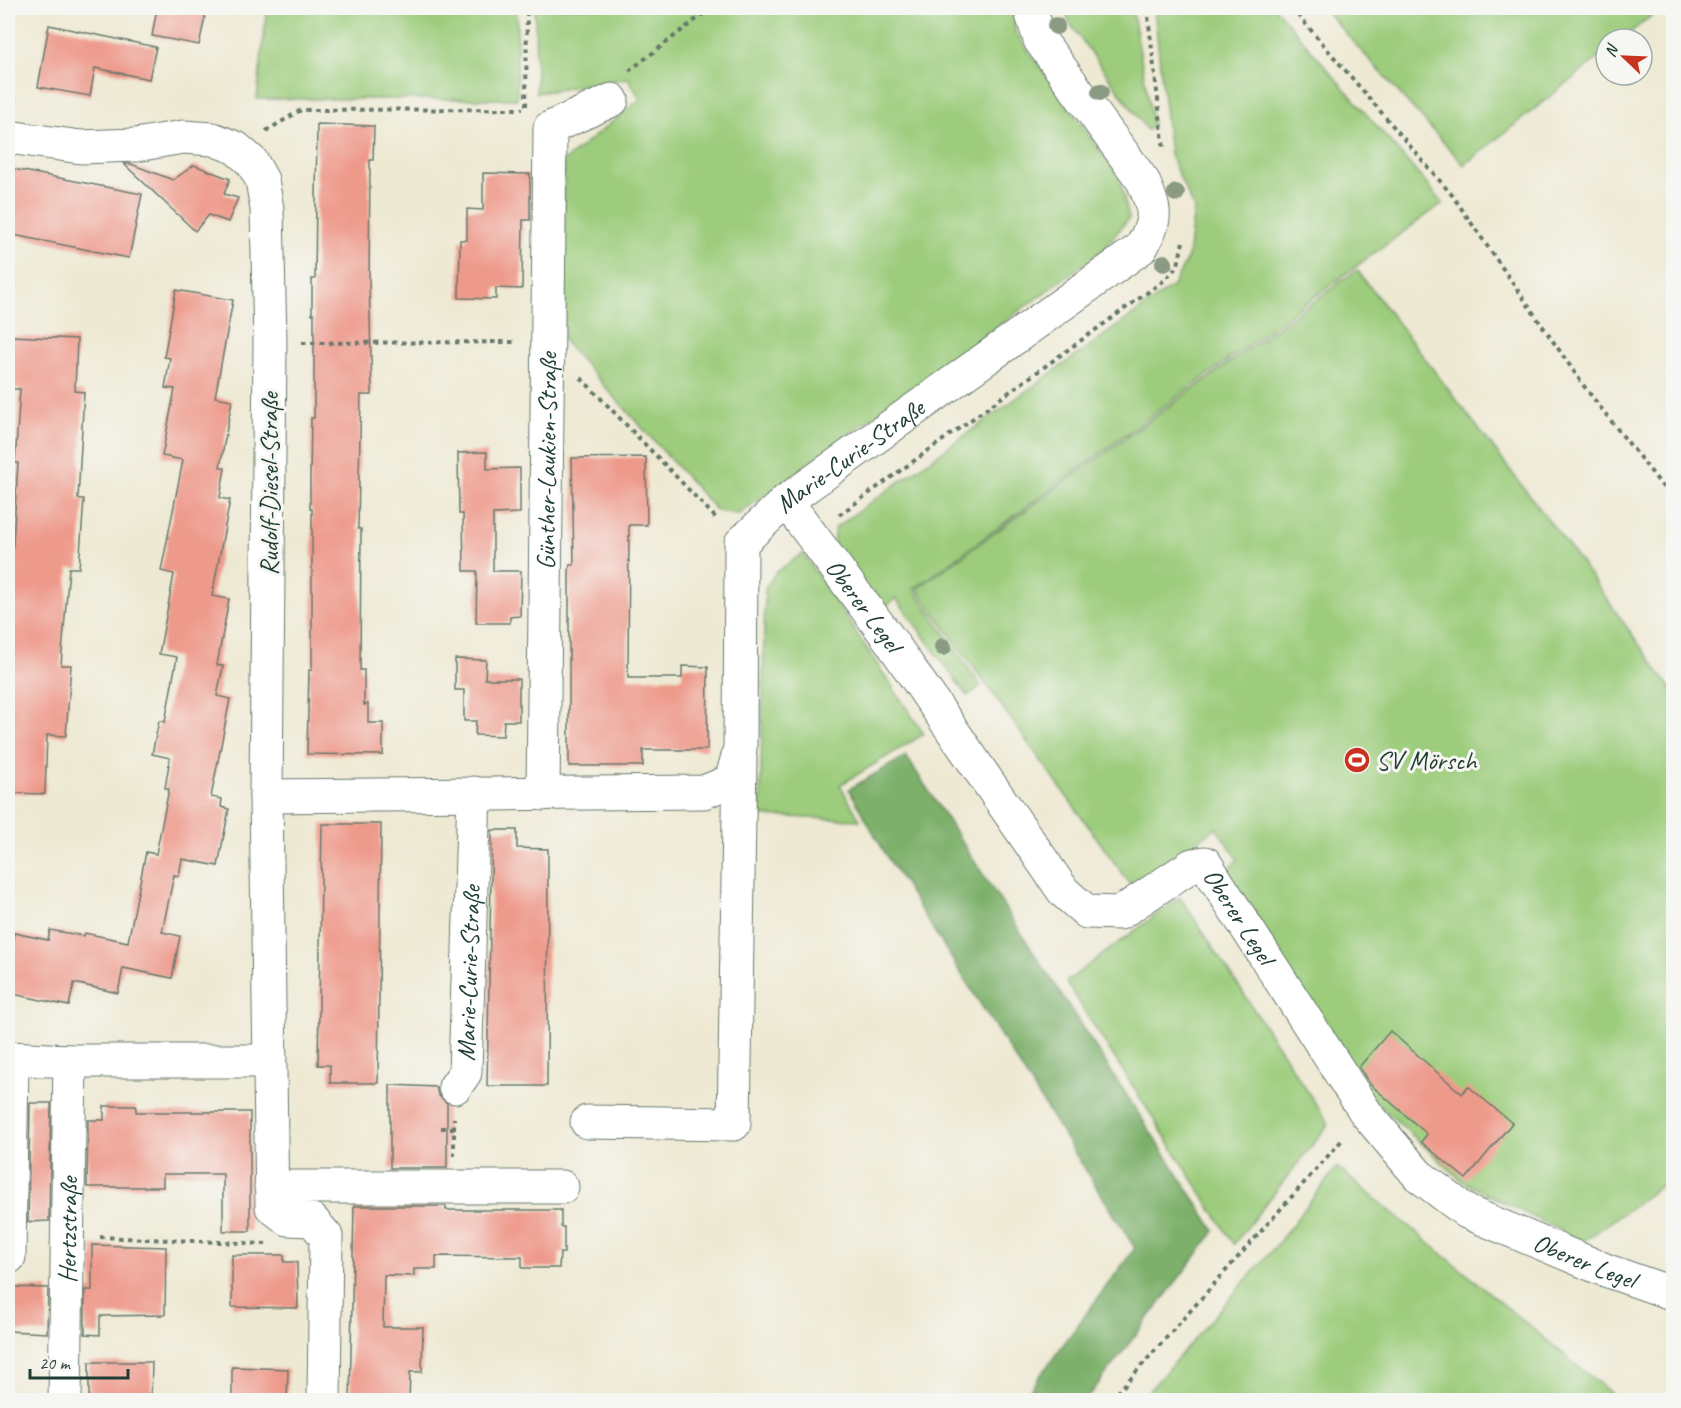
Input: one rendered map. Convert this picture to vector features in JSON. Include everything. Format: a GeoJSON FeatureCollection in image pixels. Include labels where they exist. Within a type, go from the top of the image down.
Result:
{"type":"FeatureCollection","features":[{"type":"Feature","properties":{"kind":"street","name":"Marie-Curie-Straße"},"geometry":{"type":"LineString","coordinates":[[741,543],[786,501],[1141,248],[1151,229],[1154,207],[1143,181],[1040,40],[1030,8]]}},
{"type":"Feature","properties":{"kind":"street","name":"Günther-Laukien-Straße"},"geometry":{"type":"LineString","coordinates":[[543,794],[550,128],[612,100]]}},
{"type":"Feature","properties":{"kind":"street"},"geometry":{"type":"LineString","coordinates":[[8,137],[81,147],[136,145],[183,137],[213,140],[236,148]]}},
{"type":"Feature","properties":{"kind":"street","name":"Rudolf-Diesel-Straße"},"geometry":{"type":"LineString","coordinates":[[236,148],[252,162],[262,180],[267,209],[270,343],[266,796],[269,1061]]}},
{"type":"Feature","properties":{"kind":"street","name":"Oberer Legel"},"geometry":{"type":"LineString","coordinates":[[786,501],[890,640],[1064,892],[1087,912],[1120,913],[1192,865],[1205,863],[1366,1113],[1418,1174],[1467,1212],[1605,1270],[1674,1294]]}},
{"type":"Feature","properties":{"kind":"street"},"geometry":{"type":"LineString","coordinates":[[587,1122],[734,1124],[741,543]]}},
{"type":"Feature","properties":{"kind":"street"},"geometry":{"type":"LineString","coordinates":[[266,796],[704,792],[731,781],[740,749]]}},
{"type":"Feature","properties":{"kind":"street","name":"Marie-Curie-Straße"},"geometry":{"type":"LineString","coordinates":[[455,1088],[465,1073],[474,793]]}},
{"type":"Feature","properties":{"kind":"street"},"geometry":{"type":"LineString","coordinates":[[9,1257],[10,1058],[70,1061],[269,1061],[272,1207],[288,1219],[312,1220],[326,1236],[324,1401]]}},
{"type":"Feature","properties":{"kind":"street","name":"Hertzstraße"},"geometry":{"type":"LineString","coordinates":[[65,1401],[70,1061]]}},
{"type":"Feature","properties":{"kind":"street"},"geometry":{"type":"LineString","coordinates":[[271,1187],[562,1187]]}},
{"type":"Feature","properties":{"kind":"path"},"geometry":{"type":"LineString","coordinates":[[236,148],[301,110],[518,111],[526,108],[527,8]]}},
{"type":"Feature","properties":{"kind":"path"},"geometry":{"type":"LineString","coordinates":[[612,100],[622,77],[711,8]]}},
{"type":"Feature","properties":{"kind":"path"},"geometry":{"type":"LineString","coordinates":[[1143,181],[1165,161],[1147,8]]}},
{"type":"Feature","properties":{"kind":"path"},"geometry":{"type":"LineString","coordinates":[[1292,8],[1452,195],[1586,389],[1674,501]]}},
{"type":"Feature","properties":{"kind":"path"},"geometry":{"type":"LineString","coordinates":[[270,343],[546,342],[741,543]]}},
{"type":"Feature","properties":{"kind":"path","name":"Marie-Curie-Straße"},"geometry":{"type":"LineString","coordinates":[[454,1188],[455,1088]]}},
{"type":"Feature","properties":{"kind":"path"},"geometry":{"type":"LineString","coordinates":[[1111,1401],[1366,1113]]}},
{"type":"Feature","properties":{"kind":"path"},"geometry":{"type":"LineString","coordinates":[[441,1128],[454,1128]]}},
{"type":"Feature","properties":{"kind":"path"},"geometry":{"type":"LineString","coordinates":[[69,1236],[278,1245],[288,1219]]}},
{"type":"Feature","properties":{"kind":"green space"},"geometry":{"type":"Polygon","coordinates":[[[267,8],[517,8],[517,99],[257,99],[267,8]]]}},
{"type":"Feature","properties":{"kind":"green space"},"geometry":{"type":"Polygon","coordinates":[[[535,8],[1014,8],[1015,32],[1119,177],[1129,218],[1103,250],[739,514],[717,511],[563,340],[564,161],[640,99],[628,78],[536,93],[535,8]]]}},
{"type":"Feature","properties":{"kind":"green space"},"geometry":{"type":"Polygon","coordinates":[[[1064,8],[1132,8],[1153,126],[1147,130],[1070,24],[1064,8]]]}},
{"type":"Feature","properties":{"kind":"green space"},"geometry":{"type":"Polygon","coordinates":[[[1154,8],[1275,8],[1443,203],[914,589],[981,686],[967,696],[896,598],[880,612],[833,544],[835,528],[1173,286],[1188,257],[1194,209],[1170,155],[1154,8]]]}},
{"type":"Feature","properties":{"kind":"green space"},"geometry":{"type":"Polygon","coordinates":[[[1323,8],[1661,8],[1637,27],[1594,27],[1594,62],[1464,165],[1323,8]]]}},
{"type":"Feature","properties":{"kind":"green space","name":"SV Mörsch"},"geometry":{"type":"Polygon","coordinates":[[[1357,270],[1579,560],[1673,692],[1673,1177],[1583,1242],[1463,1182],[1365,1092],[1226,871],[1238,859],[1216,828],[1132,887],[917,589],[1357,270]]]}},
{"type":"Feature","properties":{"kind":"green space"},"geometry":{"type":"Polygon","coordinates":[[[803,553],[924,734],[840,785],[860,820],[760,816],[765,589],[775,573],[803,553]]]}},
{"type":"Feature","properties":{"kind":"green space"},"geometry":{"type":"Polygon","coordinates":[[[906,756],[1215,1231],[1086,1400],[1022,1400],[1135,1248],[886,855],[849,789],[906,756]]]}},
{"type":"Feature","properties":{"kind":"green space"},"geometry":{"type":"Polygon","coordinates":[[[1180,897],[1329,1124],[1234,1244],[1066,982],[1180,897]]]}},
{"type":"Feature","properties":{"kind":"green space"},"geometry":{"type":"Polygon","coordinates":[[[1337,1167],[1619,1400],[1141,1400],[1275,1247],[1337,1167]]]}},
{"type":"Feature","properties":{"kind":"building"},"geometry":{"type":"Polygon","coordinates":[[[157,8],[207,8],[199,45],[152,36],[157,8]]]}},
{"type":"Feature","properties":{"kind":"building"},"geometry":{"type":"Polygon","coordinates":[[[49,25],[156,47],[149,79],[95,68],[90,96],[38,87],[49,25]]]}},
{"type":"Feature","properties":{"kind":"building"},"geometry":{"type":"Polygon","coordinates":[[[317,124],[374,126],[373,160],[370,160],[369,279],[372,395],[361,395],[358,529],[361,529],[360,670],[364,670],[364,705],[368,704],[368,723],[383,723],[383,755],[307,754],[309,670],[312,670],[310,475],[311,418],[314,418],[312,279],[315,279],[317,124]]]}},
{"type":"Feature","properties":{"kind":"building"},"geometry":{"type":"Polygon","coordinates":[[[124,164],[131,164],[173,180],[194,165],[230,179],[224,194],[238,198],[228,222],[209,215],[195,231],[124,164]]]}},
{"type":"Feature","properties":{"kind":"building"},"geometry":{"type":"Polygon","coordinates":[[[8,168],[142,194],[129,258],[8,234],[8,168]]]}},
{"type":"Feature","properties":{"kind":"building"},"geometry":{"type":"Polygon","coordinates":[[[483,173],[530,174],[530,220],[523,220],[522,289],[496,288],[496,299],[459,298],[460,240],[467,240],[467,209],[483,210],[483,173]]]}},
{"type":"Feature","properties":{"kind":"building"},"geometry":{"type":"Polygon","coordinates":[[[176,290],[233,300],[215,397],[232,400],[220,467],[225,468],[220,498],[230,500],[212,596],[229,599],[217,665],[223,666],[217,696],[230,699],[211,797],[222,799],[221,807],[229,809],[218,866],[182,859],[179,876],[174,875],[162,932],[180,936],[172,978],[123,968],[118,993],[74,983],[69,1006],[8,993],[8,966],[14,933],[48,940],[50,930],[84,936],[85,933],[128,942],[146,852],[156,854],[169,789],[165,788],[170,758],[152,754],[159,721],[165,722],[177,657],[159,654],[174,574],[161,571],[183,460],[162,456],[175,389],[165,388],[170,358],[164,357],[176,290]]]}},
{"type":"Feature","properties":{"kind":"building"},"geometry":{"type":"Polygon","coordinates":[[[11,336],[77,339],[75,391],[84,392],[78,499],[84,499],[79,568],[69,568],[61,665],[71,665],[66,736],[47,735],[45,794],[8,793],[8,621],[18,463],[15,463],[20,389],[9,389],[11,336]]]}},
{"type":"Feature","properties":{"kind":"building"},"geometry":{"type":"Polygon","coordinates":[[[487,452],[487,469],[520,468],[520,513],[493,514],[493,571],[521,571],[520,616],[510,617],[510,623],[476,623],[477,571],[464,571],[463,514],[459,514],[458,453],[487,452]]]}},
{"type":"Feature","properties":{"kind":"building"},"geometry":{"type":"Polygon","coordinates":[[[646,457],[647,525],[629,525],[628,678],[682,678],[682,666],[708,667],[707,750],[643,750],[643,766],[569,766],[569,571],[570,565],[574,565],[572,458],[646,457]]]}},
{"type":"Feature","properties":{"kind":"building"},"geometry":{"type":"Polygon","coordinates":[[[455,659],[486,660],[485,679],[519,679],[519,721],[504,721],[503,736],[475,735],[476,721],[464,721],[464,690],[455,690],[455,659]]]}},
{"type":"Feature","properties":{"kind":"building"},"geometry":{"type":"Polygon","coordinates":[[[322,824],[381,824],[378,1083],[330,1083],[330,1065],[318,1065],[322,824]]]}},
{"type":"Feature","properties":{"kind":"building"},"geometry":{"type":"Polygon","coordinates":[[[492,830],[517,830],[517,848],[548,849],[547,1086],[487,1086],[492,830]]]}},
{"type":"Feature","properties":{"kind":"building"},"geometry":{"type":"Polygon","coordinates":[[[1390,1031],[1462,1094],[1468,1086],[1512,1123],[1466,1179],[1421,1142],[1427,1134],[1370,1084],[1359,1067],[1390,1031]]]}},
{"type":"Feature","properties":{"kind":"building"},"geometry":{"type":"Polygon","coordinates":[[[390,1085],[436,1087],[438,1095],[447,1103],[447,1168],[390,1168],[390,1085]]]}},
{"type":"Feature","properties":{"kind":"building"},"geometry":{"type":"Polygon","coordinates":[[[30,1103],[51,1103],[49,1221],[28,1222],[30,1103]]]}},
{"type":"Feature","properties":{"kind":"building"},"geometry":{"type":"Polygon","coordinates":[[[104,1106],[136,1106],[136,1112],[250,1112],[250,1231],[223,1231],[223,1174],[163,1174],[163,1187],[87,1187],[88,1120],[104,1120],[104,1106]]]}},
{"type":"Feature","properties":{"kind":"building"},"geometry":{"type":"Polygon","coordinates":[[[354,1206],[446,1206],[446,1210],[561,1210],[561,1227],[564,1227],[564,1253],[560,1253],[559,1268],[522,1268],[522,1257],[436,1256],[436,1269],[414,1269],[414,1276],[384,1275],[383,1327],[423,1327],[422,1372],[410,1372],[409,1401],[350,1401],[354,1206]]]}},
{"type":"Feature","properties":{"kind":"building"},"geometry":{"type":"Polygon","coordinates":[[[92,1245],[166,1247],[165,1315],[100,1316],[100,1335],[85,1334],[85,1290],[92,1290],[92,1245]]]}},
{"type":"Feature","properties":{"kind":"building"},"geometry":{"type":"Polygon","coordinates":[[[232,1255],[284,1255],[284,1262],[297,1262],[298,1308],[232,1307],[232,1255]]]}},
{"type":"Feature","properties":{"kind":"building"},"geometry":{"type":"Polygon","coordinates":[[[8,1287],[48,1288],[47,1333],[8,1331],[8,1287]]]}},
{"type":"Feature","properties":{"kind":"building"},"geometry":{"type":"Polygon","coordinates":[[[89,1362],[152,1362],[151,1401],[89,1401],[89,1362]]]}},
{"type":"Feature","properties":{"kind":"building"},"geometry":{"type":"Polygon","coordinates":[[[232,1367],[288,1369],[287,1401],[232,1401],[232,1367]]]}},
{"type":"Feature","properties":{"kind":"place","name":"SV Mörsch"},"geometry":{"type":"Point","coordinates":[1357,760]}}]}
